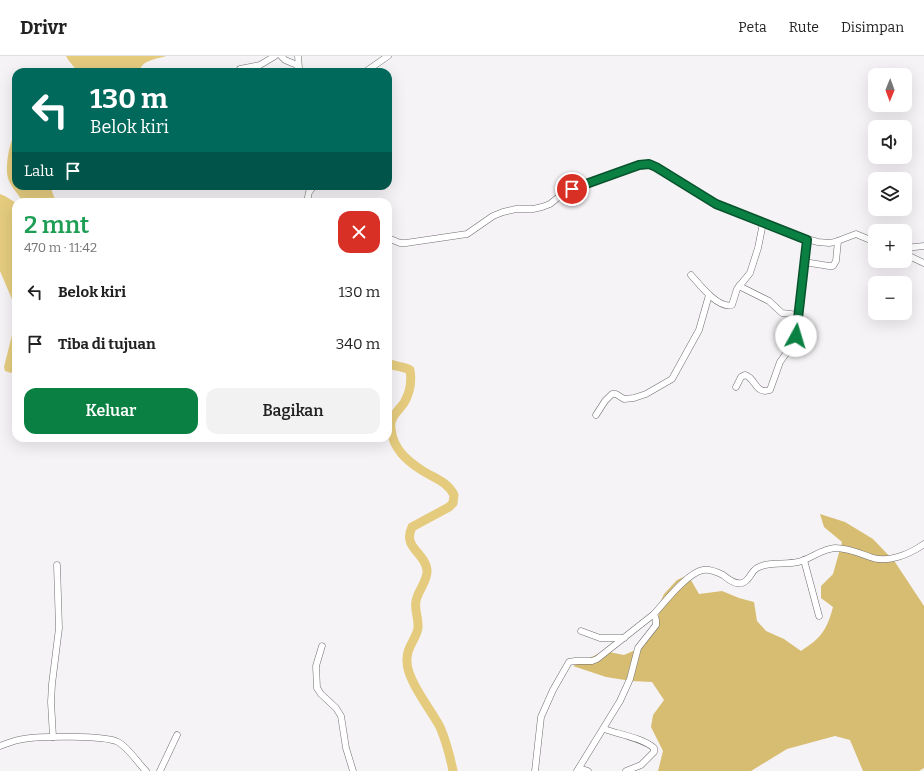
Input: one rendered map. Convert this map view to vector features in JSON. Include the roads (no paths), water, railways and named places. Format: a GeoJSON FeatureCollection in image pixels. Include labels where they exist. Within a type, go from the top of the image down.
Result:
{"type":"FeatureCollection","features":[{"type":"Feature","properties":{"kind":"street"},"geometry":{"type":"LineString","coordinates":[[245,68],[260,65],[275,56]]}},
{"type":"Feature","properties":{"kind":"street"},"geometry":{"type":"LineString","coordinates":[[281,56],[285,60],[297,65],[298,68]]}},
{"type":"Feature","properties":{"kind":"street"},"geometry":{"type":"LineString","coordinates":[[298,56],[299,68]]}},
{"type":"Feature","properties":{"kind":"street"},"geometry":{"type":"LineString","coordinates":[[371,68],[388,56]]}},
{"type":"Feature","properties":{"kind":"street"},"geometry":{"type":"LineString","coordinates":[[392,240],[400,243],[406,243],[467,234],[498,214],[512,209],[542,208],[572,189],[645,164],[656,167],[716,204],[807,240],[822,243],[833,243],[852,234],[868,238]]}},
{"type":"Feature","properties":{"kind":"street"},"geometry":{"type":"LineString","coordinates":[[691,275],[709,295],[723,304],[730,306],[733,303],[739,286],[750,273],[758,248],[763,223]]}},
{"type":"Feature","properties":{"kind":"street"},"geometry":{"type":"LineString","coordinates":[[736,387],[741,377],[745,375],[751,378],[759,390],[770,390],[780,362],[795,341],[807,240]]}},
{"type":"Feature","properties":{"kind":"street"},"geometry":{"type":"LineString","coordinates":[[804,262],[833,266],[837,258],[838,241]]}},
{"type":"Feature","properties":{"kind":"street"},"geometry":{"type":"LineString","coordinates":[[912,247],[924,246]]}},
{"type":"Feature","properties":{"kind":"street"},"geometry":{"type":"LineString","coordinates":[[912,257],[924,263]]}},
{"type":"Feature","properties":{"kind":"street"},"geometry":{"type":"LineString","coordinates":[[739,286],[769,301],[782,313],[799,316]]}},
{"type":"Feature","properties":{"kind":"street"},"geometry":{"type":"LineString","coordinates":[[596,415],[605,401],[612,394],[616,394],[624,399],[634,398],[646,394],[665,384],[674,377],[699,330],[709,295]]}},
{"type":"Feature","properties":{"kind":"street"},"geometry":{"type":"LineString","coordinates":[[535,771],[541,717],[553,690],[568,664],[572,661],[592,661],[597,659],[654,614],[690,576],[699,571],[715,571],[734,582],[741,583],[748,579],[758,567],[804,560],[822,551],[836,548],[852,550],[878,560],[886,560],[914,550],[924,544]]}},
{"type":"Feature","properties":{"kind":"street"},"geometry":{"type":"LineString","coordinates":[[804,560],[819,616]]}},
{"type":"Feature","properties":{"kind":"street"},"geometry":{"type":"LineString","coordinates":[[53,737],[51,702],[59,628],[57,565]]}},
{"type":"Feature","properties":{"kind":"street"},"geometry":{"type":"LineString","coordinates":[[588,771],[578,770],[620,702],[630,679],[638,648],[656,625],[654,614]]}},
{"type":"Feature","properties":{"kind":"street"},"geometry":{"type":"LineString","coordinates":[[581,631],[600,638],[624,638]]}},
{"type":"Feature","properties":{"kind":"street"},"geometry":{"type":"LineString","coordinates":[[322,646],[316,666],[317,688],[320,694],[336,708],[340,716],[346,748],[353,771]]}},
{"type":"Feature","properties":{"kind":"street"},"geometry":{"type":"LineString","coordinates":[[604,730],[638,740],[654,748],[655,751],[642,765],[626,771]]}},
{"type":"Feature","properties":{"kind":"street"},"geometry":{"type":"LineString","coordinates":[[160,771],[178,735]]}},
{"type":"Feature","properties":{"kind":"street"},"geometry":{"type":"LineString","coordinates":[[0,738],[2,745],[25,739],[53,737],[95,738],[115,741],[124,747],[146,771]]}},
{"type":"Feature","properties":{"kind":"waterway"},"geometry":{"type":"LineString","coordinates":[[392,365],[410,370],[411,374],[411,383],[408,395],[392,419]]}},
{"type":"Feature","properties":{"kind":"waterway"},"geometry":{"type":"LineString","coordinates":[[392,436],[406,459],[444,484],[454,495],[453,503],[449,507],[412,527],[410,540],[425,564],[427,574],[416,601],[418,628],[407,657],[408,669],[415,686],[440,727],[448,749],[453,771]]}}]}
